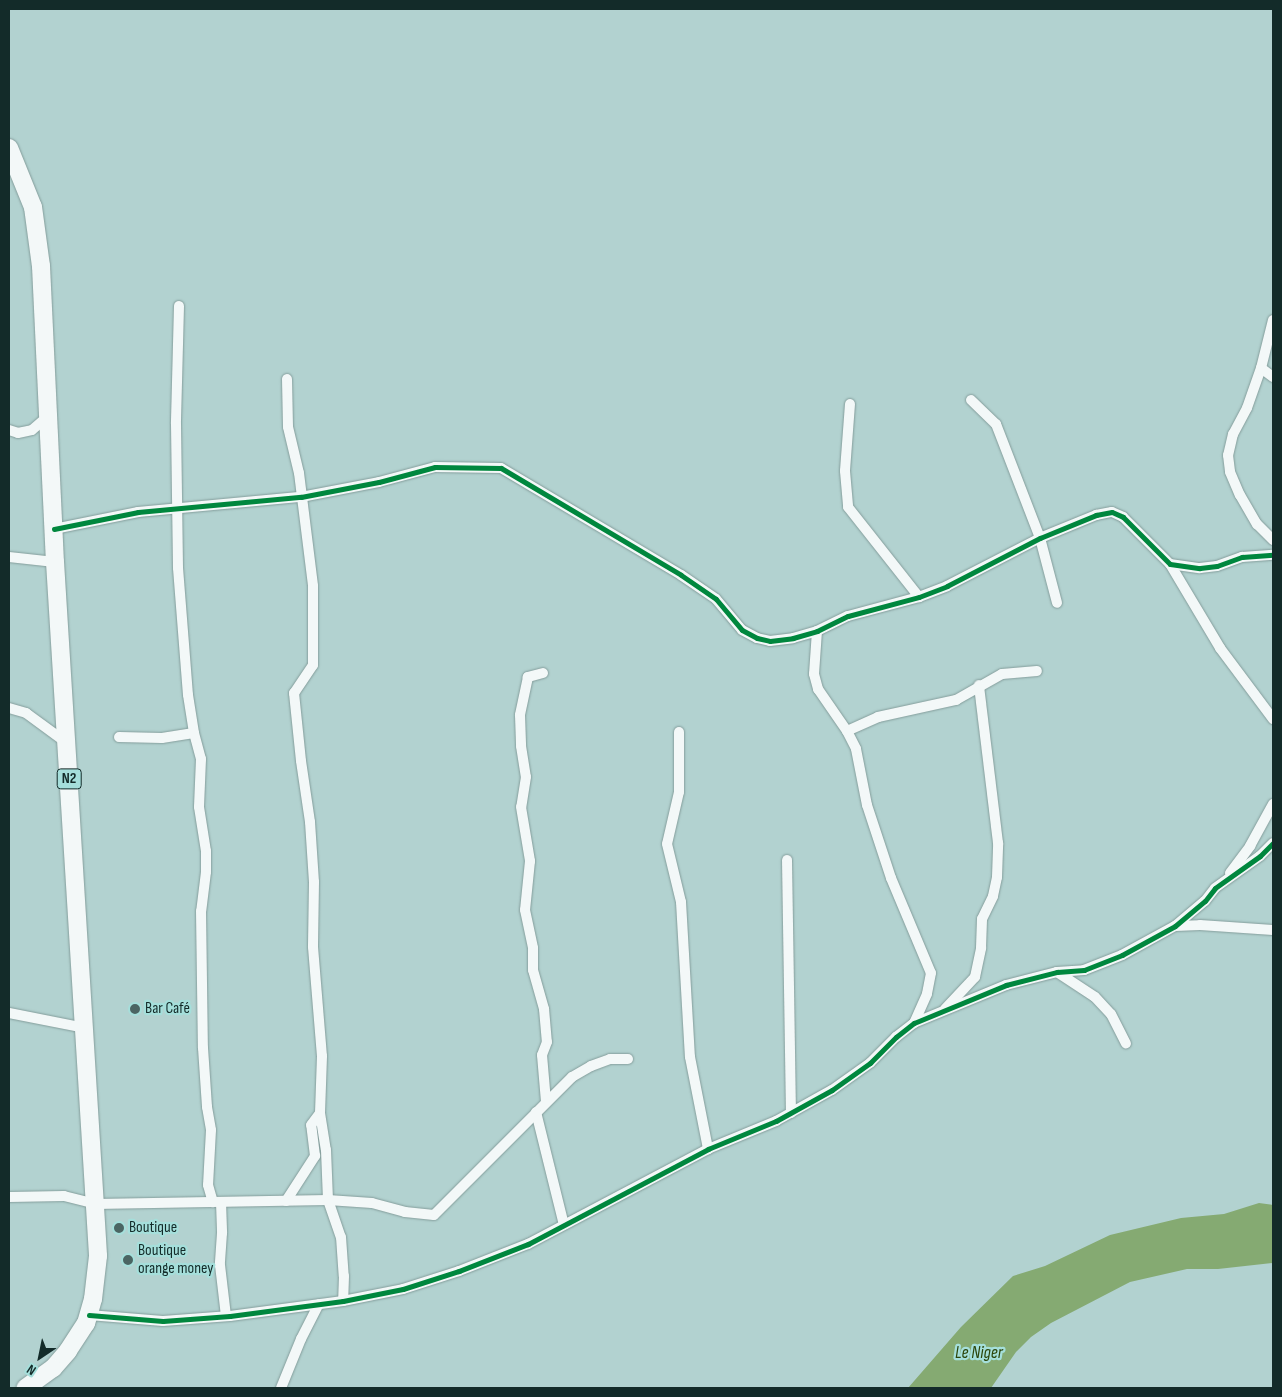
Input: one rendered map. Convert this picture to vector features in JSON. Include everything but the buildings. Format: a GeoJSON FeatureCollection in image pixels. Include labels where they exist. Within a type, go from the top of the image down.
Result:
{"type":"FeatureCollection","features":[{"type":"Feature","properties":{"kind":"highway","name":"N2"},"geometry":{"type":"LineString","coordinates":[[9,148],[33,207],[41,266],[55,562],[98,1256],[93,1300],[89,1315],[68,1351],[53,1368],[25,1388]]}},
{"type":"Feature","properties":{"kind":"street"},"geometry":{"type":"LineString","coordinates":[[179,306],[178,568],[188,695],[194,734],[201,758],[198,808],[206,851],[206,872],[201,911],[203,1048],[207,1107],[211,1130],[208,1185],[217,1202],[222,1233],[220,1265],[226,1316]]}},
{"type":"Feature","properties":{"kind":"street"},"geometry":{"type":"LineString","coordinates":[[1273,320],[1261,368],[1247,408],[1233,434],[1228,455],[1230,472],[1240,495],[1257,524],[1273,540]]}},
{"type":"Feature","properties":{"kind":"street"},"geometry":{"type":"LineString","coordinates":[[1261,368],[1273,377]]}},
{"type":"Feature","properties":{"kind":"street"},"geometry":{"type":"LineString","coordinates":[[287,379],[288,427],[299,473],[313,586],[312,665],[294,693],[310,822],[314,882],[313,938],[322,1056],[320,1113],[326,1150],[328,1200],[341,1238],[343,1301]]}},
{"type":"Feature","properties":{"kind":"street"},"geometry":{"type":"LineString","coordinates":[[971,400],[996,424],[1040,538],[1057,603]]}},
{"type":"Feature","properties":{"kind":"street"},"geometry":{"type":"LineString","coordinates":[[850,404],[845,472],[848,507],[919,597]]}},
{"type":"Feature","properties":{"kind":"street"},"geometry":{"type":"LineString","coordinates":[[9,430],[18,433],[32,430],[48,416]]}},
{"type":"Feature","properties":{"kind":"street"},"geometry":{"type":"LineString","coordinates":[[54,528],[138,512],[178,510],[243,501],[301,497],[379,482],[435,467],[501,468],[681,575],[716,599],[742,630],[757,638],[770,641],[793,638],[817,631],[848,616],[919,597],[947,586],[1040,538],[1096,515],[1112,512],[1123,517],[1170,564],[1220,648],[1273,719]]}},
{"type":"Feature","properties":{"kind":"street"},"geometry":{"type":"LineString","coordinates":[[1170,564],[1200,568],[1217,566],[1242,557],[1273,555]]}},
{"type":"Feature","properties":{"kind":"street"},"geometry":{"type":"LineString","coordinates":[[9,557],[55,562]]}},
{"type":"Feature","properties":{"kind":"street"},"geometry":{"type":"LineString","coordinates":[[817,631],[814,674],[818,689],[847,731],[856,749],[867,805],[891,878],[931,973],[928,994],[914,1023]]}},
{"type":"Feature","properties":{"kind":"street"},"geometry":{"type":"LineString","coordinates":[[847,731],[878,717],[956,700],[979,685],[1002,674],[1037,671]]}},
{"type":"Feature","properties":{"kind":"street"},"geometry":{"type":"LineString","coordinates":[[543,674],[528,677],[520,715],[521,746],[526,778],[521,807],[530,861],[525,910],[533,948],[533,970],[544,1008],[547,1042],[542,1055],[546,1102]]}},
{"type":"Feature","properties":{"kind":"street"},"geometry":{"type":"LineString","coordinates":[[943,1011],[975,978],[981,948],[982,919],[993,896],[997,877],[998,843],[979,685]]}},
{"type":"Feature","properties":{"kind":"street"},"geometry":{"type":"LineString","coordinates":[[9,708],[26,713],[67,743]]}},
{"type":"Feature","properties":{"kind":"street"},"geometry":{"type":"LineString","coordinates":[[679,732],[679,792],[667,844],[681,902],[690,1057],[708,1149]]}},
{"type":"Feature","properties":{"kind":"street"},"geometry":{"type":"LineString","coordinates":[[119,737],[162,738],[194,734]]}},
{"type":"Feature","properties":{"kind":"street"},"geometry":{"type":"LineString","coordinates":[[89,1315],[163,1321],[226,1316],[343,1301],[403,1289],[459,1271],[528,1244],[708,1149],[776,1122],[832,1090],[870,1063],[896,1037],[914,1023],[1006,985],[1057,972],[1084,970],[1122,955],[1175,926],[1205,901],[1226,878],[1250,846],[1273,804]]}},
{"type":"Feature","properties":{"kind":"street"},"geometry":{"type":"LineString","coordinates":[[1215,888],[1260,856],[1273,843]]}},
{"type":"Feature","properties":{"kind":"street"},"geometry":{"type":"LineString","coordinates":[[787,860],[791,1113]]}},
{"type":"Feature","properties":{"kind":"street"},"geometry":{"type":"LineString","coordinates":[[1175,926],[1200,924],[1273,930]]}},
{"type":"Feature","properties":{"kind":"street"},"geometry":{"type":"LineString","coordinates":[[1057,972],[1094,997],[1111,1014],[1126,1043]]}},
{"type":"Feature","properties":{"kind":"street"},"geometry":{"type":"LineString","coordinates":[[9,1012],[85,1028]]}},
{"type":"Feature","properties":{"kind":"street"},"geometry":{"type":"LineString","coordinates":[[9,1196],[64,1196],[95,1204],[328,1200],[372,1202],[405,1212],[434,1214],[572,1077],[591,1066],[610,1059],[628,1059]]}},
{"type":"Feature","properties":{"kind":"street"},"geometry":{"type":"LineString","coordinates":[[536,1112],[564,1225]]}},
{"type":"Feature","properties":{"kind":"street"},"geometry":{"type":"LineString","coordinates":[[286,1200],[315,1156],[311,1125],[320,1113]]}},
{"type":"Feature","properties":{"kind":"street"},"geometry":{"type":"LineString","coordinates":[[281,1388],[301,1339],[319,1304]]}},
{"type":"Feature","properties":{"kind":"water","name":"Le Niger"},"geometry":{"type":"Polygon","coordinates":[[[1259,1203],[1273,1205],[1273,1263],[1218,1269],[1187,1269],[1130,1282],[1051,1323],[1031,1337],[1016,1352],[991,1388],[908,1388],[961,1327],[1013,1276],[1045,1266],[1110,1235],[1181,1218],[1224,1214],[1259,1203]]]}},
{"type":"Feature","properties":{"kind":"cycle path"},"geometry":{"type":"LineString","coordinates":[[54,529],[138,512],[301,497],[379,482],[435,467],[501,468],[681,575],[716,599],[742,630],[757,638],[770,641],[793,638],[817,631],[848,616],[919,597],[947,586],[1040,538],[1096,515],[1112,512],[1123,517],[1170,564],[1200,568],[1217,566],[1242,557],[1273,555]]}},
{"type":"Feature","properties":{"kind":"cycle path"},"geometry":{"type":"LineString","coordinates":[[89,1315],[163,1321],[230,1316],[343,1301],[403,1289],[459,1271],[528,1244],[708,1149],[776,1121],[832,1090],[870,1063],[896,1037],[914,1023],[1006,985],[1057,972],[1084,970],[1122,955],[1175,926],[1205,901],[1215,888],[1260,856],[1273,843]]}},
{"type":"Feature","properties":{"kind":"place","name":"Bar Café"},"geometry":{"type":"Point","coordinates":[135,1009]}},
{"type":"Feature","properties":{"kind":"place","name":"Boutique"},"geometry":{"type":"Point","coordinates":[119,1228]}},
{"type":"Feature","properties":{"kind":"place","name":"Boutique orange money"},"geometry":{"type":"Point","coordinates":[128,1260]}}]}
